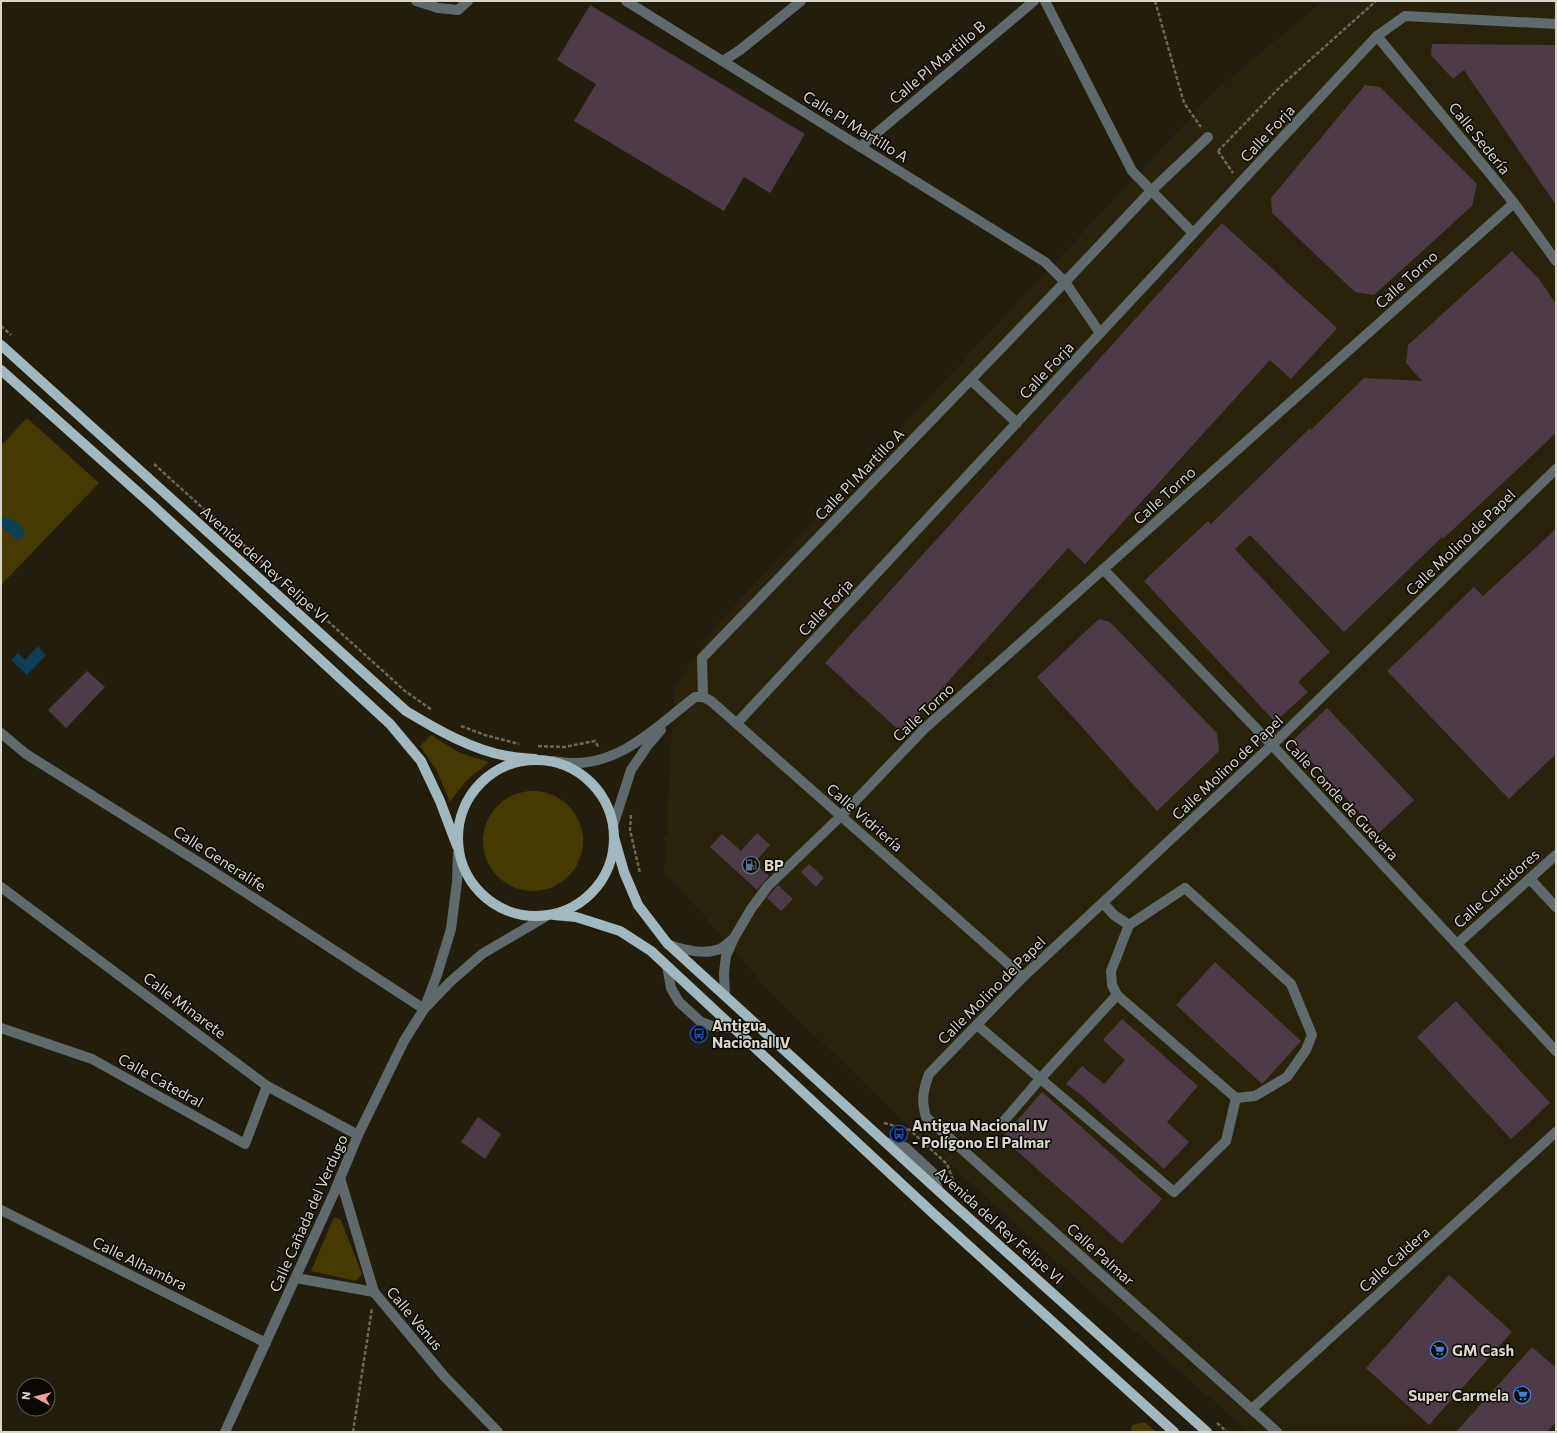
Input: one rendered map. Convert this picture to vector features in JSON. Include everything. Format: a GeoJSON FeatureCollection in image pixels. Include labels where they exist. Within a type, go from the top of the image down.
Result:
{"type":"FeatureCollection","features":[{"type":"Feature","properties":{"kind":"main road","name":"Avenida del Rey Felipe VI"},"geometry":{"type":"LineString","coordinates":[[1,345],[406,711],[428,725],[483,749],[507,756],[553,761],[571,768],[586,778],[599,791],[608,808],[614,826],[614,837],[624,872],[638,905],[667,944],[1207,1432]]}},
{"type":"Feature","properties":{"kind":"main road"},"geometry":{"type":"LineString","coordinates":[[1,370],[150,503],[390,724],[421,761],[440,801],[466,875],[480,894],[499,908],[522,916],[576,917],[620,931],[651,951],[937,1217],[1174,1432]]}},
{"type":"Feature","properties":{"kind":"main road"},"geometry":{"type":"LineString","coordinates":[[458,850],[459,820],[469,796],[486,777],[509,764],[535,759]]}},
{"type":"Feature","properties":{"kind":"main road"},"geometry":{"type":"LineString","coordinates":[[550,916],[571,909],[586,899],[598,886],[607,871],[613,854],[614,837]]}},
{"type":"Feature","properties":{"kind":"street"},"geometry":{"type":"LineString","coordinates":[[416,1],[438,8],[458,10],[468,1]]}},
{"type":"Feature","properties":{"kind":"street","name":"Calle Pl Martillo A"},"geometry":{"type":"LineString","coordinates":[[626,1],[1045,262],[1065,282],[1100,333]]}},
{"type":"Feature","properties":{"kind":"street"},"geometry":{"type":"LineString","coordinates":[[723,61],[740,50],[801,1]]}},
{"type":"Feature","properties":{"kind":"street","name":"Calle Pl Martillo B"},"geometry":{"type":"LineString","coordinates":[[860,147],[1034,1]]}},
{"type":"Feature","properties":{"kind":"street"},"geometry":{"type":"LineString","coordinates":[[1045,1],[1132,171],[1194,233]]}},
{"type":"Feature","properties":{"kind":"street","name":"Calle Forja"},"geometry":{"type":"LineString","coordinates":[[737,723],[1377,36],[1405,16],[1556,24]]}},
{"type":"Feature","properties":{"kind":"street","name":"Calle Sedería"},"geometry":{"type":"LineString","coordinates":[[1377,36],[1514,203],[1556,261]]}},
{"type":"Feature","properties":{"kind":"street","name":"Calle Pl Martillo A"},"geometry":{"type":"LineString","coordinates":[[703,697],[702,658],[971,380],[1151,191],[1208,136]]}},
{"type":"Feature","properties":{"kind":"street","name":"Calle Torno"},"geometry":{"type":"LineString","coordinates":[[734,938],[768,886],[841,816],[924,729],[1514,203]]}},
{"type":"Feature","properties":{"kind":"street"},"geometry":{"type":"LineString","coordinates":[[971,380],[1017,423]]}},
{"type":"Feature","properties":{"kind":"street","name":"Calle Molino de Papel"},"geometry":{"type":"LineString","coordinates":[[924,1090],[929,1074],[1023,977],[1272,745],[1556,469]]}},
{"type":"Feature","properties":{"kind":"street","name":"Calle Conde de Guevara"},"geometry":{"type":"LineString","coordinates":[[1104,569],[1272,745],[1556,1051]]}},
{"type":"Feature","properties":{"kind":"street"},"geometry":{"type":"LineString","coordinates":[[553,761],[575,763],[619,753],[643,738],[695,697],[703,697]]}},
{"type":"Feature","properties":{"kind":"street","name":"Calle Vidriería"},"geometry":{"type":"LineString","coordinates":[[703,697],[711,701],[737,723],[1023,977]]}},
{"type":"Feature","properties":{"kind":"street"},"geometry":{"type":"LineString","coordinates":[[614,826],[631,770],[648,745],[683,706]]}},
{"type":"Feature","properties":{"kind":"street","name":"Calle Generalife"},"geometry":{"type":"LineString","coordinates":[[1,732],[26,754],[204,866],[424,1009]]}},
{"type":"Feature","properties":{"kind":"street"},"geometry":{"type":"LineString","coordinates":[[424,1009],[437,975],[451,929],[457,882],[458,850]]}},
{"type":"Feature","properties":{"kind":"street","name":"Calle Curtidores"},"geometry":{"type":"LineString","coordinates":[[1457,944],[1556,855]]}},
{"type":"Feature","properties":{"kind":"street"},"geometry":{"type":"LineString","coordinates":[[1530,879],[1556,907]]}},
{"type":"Feature","properties":{"kind":"street","name":"Calle Minarete"},"geometry":{"type":"LineString","coordinates":[[1,887],[267,1086],[358,1135]]}},
{"type":"Feature","properties":{"kind":"street"},"geometry":{"type":"LineString","coordinates":[[1185,888],[1291,984],[1312,1035],[1306,1050],[1287,1077],[1255,1096],[1236,1098],[1117,995],[1112,985],[1111,971],[1129,925],[1185,888]]}},
{"type":"Feature","properties":{"kind":"street"},"geometry":{"type":"LineString","coordinates":[[1103,903],[1114,916],[1129,925]]}},
{"type":"Feature","properties":{"kind":"street"},"geometry":{"type":"LineString","coordinates":[[424,1009],[450,982],[482,954],[550,916]]}},
{"type":"Feature","properties":{"kind":"street"},"geometry":{"type":"LineString","coordinates":[[667,944],[682,950],[703,952],[720,949],[734,938]]}},
{"type":"Feature","properties":{"kind":"street"},"geometry":{"type":"LineString","coordinates":[[725,995],[724,973],[726,956],[734,938]]}},
{"type":"Feature","properties":{"kind":"street"},"geometry":{"type":"LineString","coordinates":[[667,966],[671,988],[678,1002],[701,1022],[712,1026],[734,1028]]}},
{"type":"Feature","properties":{"kind":"street"},"geometry":{"type":"LineString","coordinates":[[1003,1122],[1117,995]]}},
{"type":"Feature","properties":{"kind":"street","name":"Calle Cañada del Verdugo"},"geometry":{"type":"LineString","coordinates":[[225,1432],[296,1278],[358,1135],[404,1041],[424,1009]]}},
{"type":"Feature","properties":{"kind":"street"},"geometry":{"type":"LineString","coordinates":[[977,1025],[1174,1192],[1226,1141],[1236,1098]]}},
{"type":"Feature","properties":{"kind":"street","name":"Calle Catedral"},"geometry":{"type":"LineString","coordinates":[[1,1028],[92,1059],[245,1144],[267,1086]]}},
{"type":"Feature","properties":{"kind":"street","name":"Calle Palmar"},"geometry":{"type":"LineString","coordinates":[[924,1090],[922,1104],[926,1117],[1278,1432]]}},
{"type":"Feature","properties":{"kind":"street","name":"Calle Caldera"},"geometry":{"type":"LineString","coordinates":[[1252,1409],[1556,1132]]}},
{"type":"Feature","properties":{"kind":"street","name":"Calle Venus"},"geometry":{"type":"LineString","coordinates":[[340,1178],[374,1292],[444,1376],[498,1432]]}},
{"type":"Feature","properties":{"kind":"street","name":"Calle Alhambra"},"geometry":{"type":"LineString","coordinates":[[1,1210],[266,1343]]}},
{"type":"Feature","properties":{"kind":"street"},"geometry":{"type":"LineString","coordinates":[[296,1278],[374,1292]]}},
{"type":"Feature","properties":{"kind":"path"},"geometry":{"type":"LineString","coordinates":[[1155,1],[1184,103],[1240,183]]}},
{"type":"Feature","properties":{"kind":"path"},"geometry":{"type":"LineString","coordinates":[[1218,151],[1283,84],[1376,1]]}},
{"type":"Feature","properties":{"kind":"path"},"geometry":{"type":"LineString","coordinates":[[1,326],[13,337]]}},
{"type":"Feature","properties":{"kind":"path"},"geometry":{"type":"LineString","coordinates":[[153,464],[405,691],[436,714]]}},
{"type":"Feature","properties":{"kind":"path"},"geometry":{"type":"LineString","coordinates":[[458,724],[485,735],[525,746]]}},
{"type":"Feature","properties":{"kind":"path"},"geometry":{"type":"LineString","coordinates":[[533,746],[564,747],[595,741],[606,757]]}},
{"type":"Feature","properties":{"kind":"path"},"geometry":{"type":"LineString","coordinates":[[631,810],[630,830],[641,878]]}},
{"type":"Feature","properties":{"kind":"path"},"geometry":{"type":"LineString","coordinates":[[879,1118],[884,1123],[910,1130],[947,1164],[954,1187],[960,1192]]}},
{"type":"Feature","properties":{"kind":"path"},"geometry":{"type":"LineString","coordinates":[[353,1432],[374,1292]]}},
{"type":"Feature","properties":{"kind":"path"},"geometry":{"type":"LineString","coordinates":[[1215,1422],[1227,1432]]}},
{"type":"Feature","properties":{"kind":"shaded area"},"geometry":{"type":"Polygon","coordinates":[[[1323,1],[1556,1],[1556,1432],[1248,1432],[1038,1245],[902,1120],[769,991],[676,884],[663,872],[666,862],[666,846],[663,838],[667,834],[669,775],[675,687],[718,623],[1217,89],[1323,1]]]}},
{"type":"Feature","properties":{"kind":"shaded area"},"geometry":{"type":"Polygon","coordinates":[[[27,418],[99,483],[1,585],[1,446],[27,418]]]}},
{"type":"Feature","properties":{"kind":"shaded area"},"geometry":{"type":"Polygon","coordinates":[[[431,735],[460,753],[489,762],[466,781],[450,802],[436,769],[420,746],[431,735]]]}},
{"type":"Feature","properties":{"kind":"shaded area"},"geometry":{"type":"Polygon","coordinates":[[[533,791],[543,792],[561,799],[575,813],[582,831],[582,851],[575,869],[561,883],[543,890],[533,891],[523,890],[505,883],[491,869],[484,851],[483,841],[484,831],[491,813],[505,799],[523,792],[533,791]]]}},
{"type":"Feature","properties":{"kind":"shaded area"},"geometry":{"type":"Polygon","coordinates":[[[334,1217],[341,1220],[362,1274],[356,1281],[311,1271],[334,1217]]]}},
{"type":"Feature","properties":{"kind":"shaded area"},"geometry":{"type":"Polygon","coordinates":[[[1145,1422],[1156,1432],[1131,1432],[1132,1425],[1145,1422]]]}},
{"type":"Feature","properties":{"kind":"water"},"geometry":{"type":"Polygon","coordinates":[[[1,517],[9,518],[19,524],[25,535],[17,540],[1,526],[1,517]]]}},
{"type":"Feature","properties":{"kind":"water"},"geometry":{"type":"Polygon","coordinates":[[[38,646],[46,655],[27,675],[11,660],[18,653],[25,660],[38,646]]]}},
{"type":"Feature","properties":{"kind":"building"},"geometry":{"type":"Polygon","coordinates":[[[590,5],[805,134],[770,193],[744,177],[724,211],[574,121],[596,84],[557,60],[590,5]]]}},
{"type":"Feature","properties":{"kind":"building"},"geometry":{"type":"Polygon","coordinates":[[[1432,44],[1556,45],[1556,205],[1464,70],[1453,79],[1431,55],[1432,44]]]}},
{"type":"Feature","properties":{"kind":"building"},"geometry":{"type":"Polygon","coordinates":[[[1365,85],[1380,87],[1477,184],[1472,206],[1374,295],[1355,292],[1272,213],[1271,198],[1365,85]]]}},
{"type":"Feature","properties":{"kind":"building"},"geometry":{"type":"Polygon","coordinates":[[[1222,223],[1337,328],[1291,379],[1270,360],[1085,564],[1068,548],[902,733],[825,663],[1222,223]]]}},
{"type":"Feature","properties":{"kind":"building"},"geometry":{"type":"Polygon","coordinates":[[[1512,251],[1539,279],[1556,304],[1556,433],[1444,538],[1442,537],[1344,632],[1250,535],[1235,549],[1330,652],[1298,682],[1308,692],[1275,722],[1144,581],[1208,521],[1211,524],[1364,378],[1422,381],[1406,363],[1408,345],[1512,251]]]}},
{"type":"Feature","properties":{"kind":"building"},"geometry":{"type":"Polygon","coordinates":[[[1556,529],[1556,754],[1509,799],[1387,671],[1474,587],[1483,596],[1556,529]]]}},
{"type":"Feature","properties":{"kind":"building"},"geometry":{"type":"Polygon","coordinates":[[[1099,619],[1110,622],[1217,733],[1219,751],[1157,811],[1037,677],[1099,619]]]}},
{"type":"Feature","properties":{"kind":"building"},"geometry":{"type":"Polygon","coordinates":[[[87,671],[105,687],[66,728],[48,710],[87,671]]]}},
{"type":"Feature","properties":{"kind":"building"},"geometry":{"type":"Polygon","coordinates":[[[1327,708],[1414,800],[1379,833],[1292,741],[1327,708]]]}},
{"type":"Feature","properties":{"kind":"building"},"geometry":{"type":"Polygon","coordinates":[[[757,833],[770,845],[754,863],[769,876],[757,890],[710,847],[722,834],[741,851],[757,833]]]}},
{"type":"Feature","properties":{"kind":"building"},"geometry":{"type":"Polygon","coordinates":[[[809,864],[824,878],[816,887],[801,872],[809,864]]]}},
{"type":"Feature","properties":{"kind":"building"},"geometry":{"type":"Polygon","coordinates":[[[778,885],[793,899],[781,911],[767,898],[778,885]]]}},
{"type":"Feature","properties":{"kind":"building"},"geometry":{"type":"Polygon","coordinates":[[[1215,962],[1301,1041],[1262,1084],[1176,1005],[1215,962]]]}},
{"type":"Feature","properties":{"kind":"building"},"geometry":{"type":"Polygon","coordinates":[[[1456,1001],[1550,1103],[1511,1139],[1417,1037],[1456,1001]]]}},
{"type":"Feature","properties":{"kind":"building"},"geometry":{"type":"Polygon","coordinates":[[[1122,1019],[1198,1086],[1167,1122],[1189,1142],[1164,1169],[1080,1094],[1066,1084],[1082,1066],[1104,1084],[1125,1060],[1103,1040],[1122,1019]]]}},
{"type":"Feature","properties":{"kind":"building"},"geometry":{"type":"Polygon","coordinates":[[[1042,1092],[1162,1199],[1122,1244],[1002,1138],[1042,1092]]]}},
{"type":"Feature","properties":{"kind":"building"},"geometry":{"type":"Polygon","coordinates":[[[478,1117],[501,1134],[485,1159],[461,1142],[478,1117]]]}},
{"type":"Feature","properties":{"kind":"building","name":"GM Cash"},"geometry":{"type":"Polygon","coordinates":[[[1449,1275],[1512,1332],[1429,1425],[1366,1368],[1449,1275]]]}},
{"type":"Feature","properties":{"kind":"building","name":"Super Carmela"},"geometry":{"type":"Polygon","coordinates":[[[1532,1347],[1556,1368],[1556,1422],[1547,1432],[1456,1432],[1532,1347]]]}},
{"type":"Feature","properties":{"kind":"place","name":"BP"},"geometry":{"type":"Point","coordinates":[751,865]}},
{"type":"Feature","properties":{"kind":"place","name":"Antigua Nacional IV"},"geometry":{"type":"Point","coordinates":[699,1034]}},
{"type":"Feature","properties":{"kind":"place","name":"Antigua Nacional IV - Polígono El Palmar"},"geometry":{"type":"Point","coordinates":[899,1134]}},
{"type":"Feature","properties":{"kind":"place","name":"GM Cash"},"geometry":{"type":"Point","coordinates":[1439,1350]}},
{"type":"Feature","properties":{"kind":"place","name":"Super Carmela"},"geometry":{"type":"Point","coordinates":[1522,1395]}}]}
